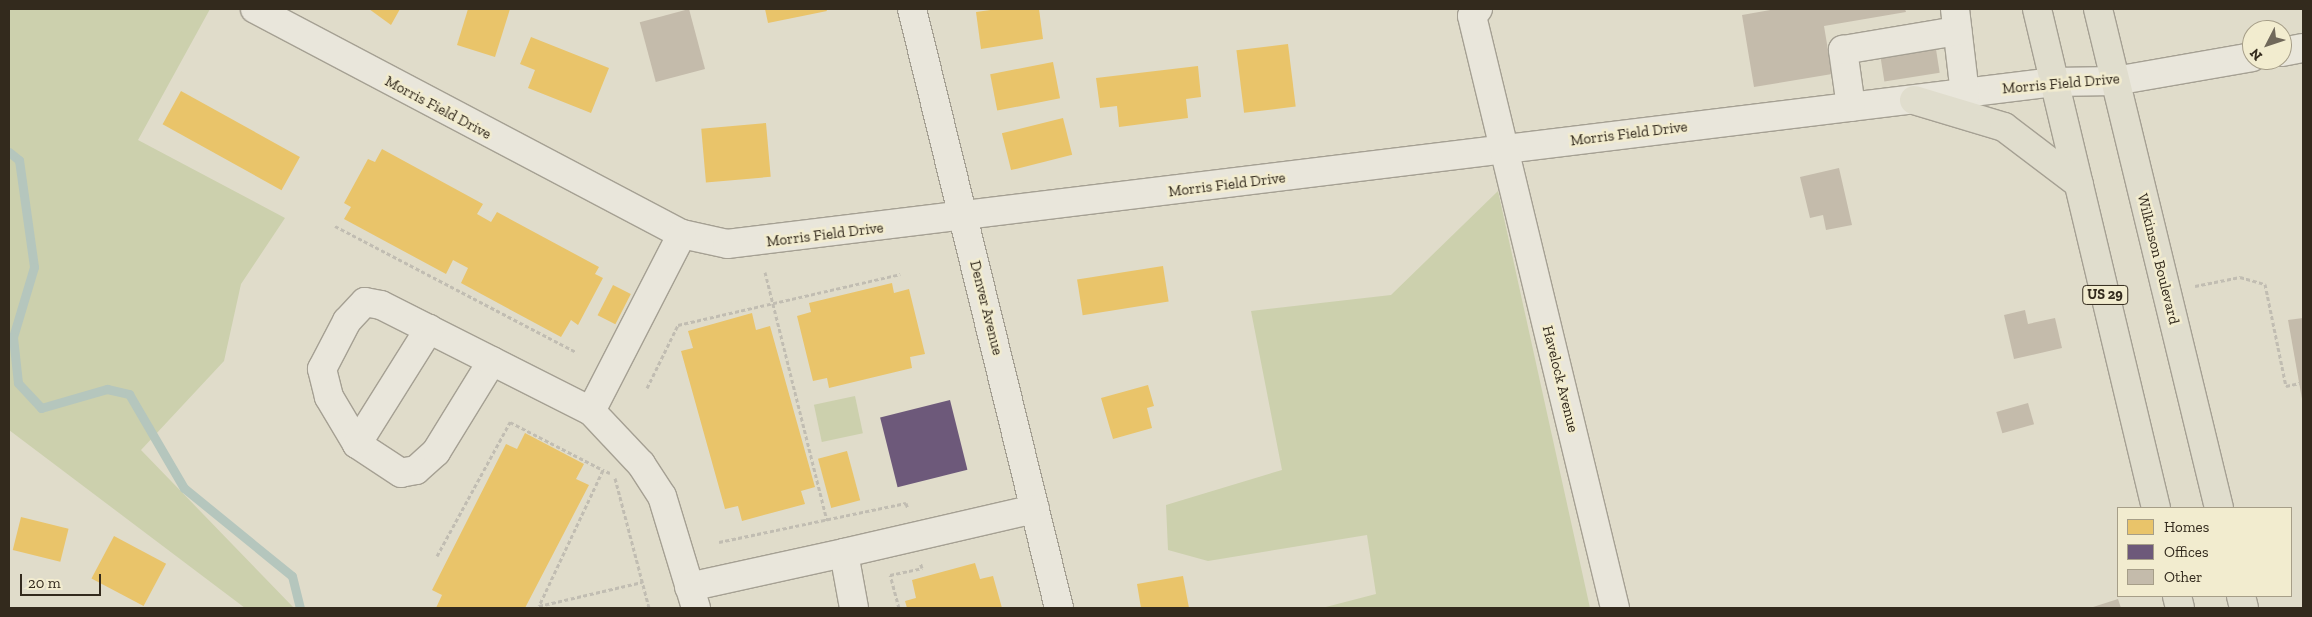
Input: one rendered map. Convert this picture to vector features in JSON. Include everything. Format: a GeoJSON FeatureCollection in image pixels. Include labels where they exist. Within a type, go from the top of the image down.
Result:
{"type":"FeatureCollection","features":[{"type":"Feature","properties":{"kind":"main road","name":"US 29"},"geometry":{"type":"LineString","coordinates":[[2037,9],[2156,507]]}},
{"type":"Feature","properties":{"kind":"main road","name":"Wilkinson Boulevard"},"geometry":{"type":"LineString","coordinates":[[2098,9],[2219,507]]}},
{"type":"Feature","properties":{"kind":"main road"},"geometry":{"type":"LineString","coordinates":[[1914,100],[2004,127],[2079,184]]}},
{"type":"Feature","properties":{"kind":"street","name":"Morris Field Drive"},"geometry":{"type":"LineString","coordinates":[[255,9],[682,234],[751,244],[2054,82],[2115,81],[2242,59]]}},
{"type":"Feature","properties":{"kind":"street","name":"Denver Avenue"},"geometry":{"type":"LineString","coordinates":[[912,9],[1059,608]]}},
{"type":"Feature","properties":{"kind":"street","name":"Havelock Avenue"},"geometry":{"type":"LineString","coordinates":[[1473,11],[1504,150],[1615,608]]}},
{"type":"Feature","properties":{"kind":"street"},"geometry":{"type":"LineString","coordinates":[[1851,107],[1843,50],[1956,20],[1965,94]]}},
{"type":"Feature","properties":{"kind":"street"},"geometry":{"type":"LineString","coordinates":[[591,411],[682,234]]}},
{"type":"Feature","properties":{"kind":"street"},"geometry":{"type":"LineString","coordinates":[[492,361],[436,452],[416,470],[401,473],[357,444],[329,397],[322,369],[347,321],[365,302],[381,304],[591,411],[641,464],[662,496],[692,598],[844,553],[1035,509]]}},
{"type":"Feature","properties":{"kind":"street"},"geometry":{"type":"LineString","coordinates":[[357,444],[429,329]]}},
{"type":"Feature","properties":{"kind":"street"},"geometry":{"type":"LineString","coordinates":[[844,553],[854,608]]}},
{"type":"Feature","properties":{"kind":"path"},"geometry":{"type":"LineString","coordinates":[[335,226],[576,352]]}},
{"type":"Feature","properties":{"kind":"path"},"geometry":{"type":"LineString","coordinates":[[764,272],[827,520]]}},
{"type":"Feature","properties":{"kind":"path"},"geometry":{"type":"LineString","coordinates":[[647,388],[678,325],[900,274]]}},
{"type":"Feature","properties":{"kind":"path"},"geometry":{"type":"LineString","coordinates":[[2195,286],[2240,277],[2265,284],[2286,386],[2300,383]]}},
{"type":"Feature","properties":{"kind":"path"},"geometry":{"type":"LineString","coordinates":[[437,556],[510,422],[614,474],[649,608]]}},
{"type":"Feature","properties":{"kind":"path"},"geometry":{"type":"LineString","coordinates":[[603,470],[540,606],[642,582]]}},
{"type":"Feature","properties":{"kind":"path"},"geometry":{"type":"LineString","coordinates":[[719,542],[906,503],[909,515]]}},
{"type":"Feature","properties":{"kind":"green space"},"geometry":{"type":"Polygon","coordinates":[[[9,9],[210,9],[138,140],[285,218],[241,284],[224,361],[141,450],[294,608],[245,608],[9,430],[9,9]]]}},
{"type":"Feature","properties":{"kind":"green space"},"geometry":{"type":"Polygon","coordinates":[[[1498,191],[1590,608],[1322,608],[1376,594],[1367,535],[1208,561],[1168,550],[1166,505],[1282,470],[1251,311],[1391,295],[1498,191]]]}},
{"type":"Feature","properties":{"kind":"green space"},"geometry":{"type":"Polygon","coordinates":[[[855,396],[863,433],[822,442],[814,405],[855,396]]]}},
{"type":"Feature","properties":{"kind":"building: Homes"},"geometry":{"type":"Polygon","coordinates":[[[369,9],[400,9],[391,25],[369,9]]]}},
{"type":"Feature","properties":{"kind":"building: Homes"},"geometry":{"type":"Polygon","coordinates":[[[468,9],[510,9],[495,57],[457,45],[468,9]]]}},
{"type":"Feature","properties":{"kind":"building: Homes"},"geometry":{"type":"Polygon","coordinates":[[[765,9],[826,9],[827,11],[768,23],[765,9]]]}},
{"type":"Feature","properties":{"kind":"building: Homes"},"geometry":{"type":"Polygon","coordinates":[[[998,9],[1039,9],[1043,39],[981,49],[976,12],[998,9]]]}},
{"type":"Feature","properties":{"kind":"building: Homes"},"geometry":{"type":"Polygon","coordinates":[[[531,37],[609,68],[591,113],[528,88],[535,70],[520,64],[531,37]]]}},
{"type":"Feature","properties":{"kind":"building: Homes"},"geometry":{"type":"Polygon","coordinates":[[[1288,44],[1296,107],[1244,113],[1236,50],[1288,44]]]}},
{"type":"Feature","properties":{"kind":"building: Homes"},"geometry":{"type":"Polygon","coordinates":[[[1053,62],[1060,98],[997,111],[990,74],[1053,62]]]}},
{"type":"Feature","properties":{"kind":"building: Homes"},"geometry":{"type":"Polygon","coordinates":[[[1198,66],[1201,97],[1186,99],[1188,118],[1119,127],[1117,106],[1100,108],[1096,78],[1198,66]]]}},
{"type":"Feature","properties":{"kind":"building: Homes"},"geometry":{"type":"Polygon","coordinates":[[[181,91],[300,157],[282,190],[163,124],[181,91]]]}},
{"type":"Feature","properties":{"kind":"building: Homes"},"geometry":{"type":"Polygon","coordinates":[[[1063,118],[1072,155],[1011,170],[1002,133],[1063,118]]]}},
{"type":"Feature","properties":{"kind":"building: Homes"},"geometry":{"type":"Polygon","coordinates":[[[766,123],[771,177],[706,182],[701,129],[766,123]]]}},
{"type":"Feature","properties":{"kind":"building: Homes"},"geometry":{"type":"Polygon","coordinates":[[[382,149],[483,204],[477,214],[491,222],[497,212],[599,267],[595,274],[603,278],[578,325],[571,320],[561,337],[461,283],[468,268],[453,260],[446,274],[344,219],[351,207],[344,203],[368,159],[375,162],[382,149]]]}},
{"type":"Feature","properties":{"kind":"building: Homes"},"geometry":{"type":"Polygon","coordinates":[[[1163,266],[1169,302],[1083,315],[1077,280],[1163,266]]]}},
{"type":"Feature","properties":{"kind":"building: Homes"},"geometry":{"type":"Polygon","coordinates":[[[892,283],[894,293],[909,289],[925,354],[910,357],[912,368],[829,388],[827,378],[813,381],[797,316],[811,312],[809,303],[892,283]]]}},
{"type":"Feature","properties":{"kind":"building: Homes"},"geometry":{"type":"Polygon","coordinates":[[[613,285],[631,294],[615,324],[598,315],[613,285]]]}},
{"type":"Feature","properties":{"kind":"building: Homes"},"geometry":{"type":"Polygon","coordinates":[[[752,313],[756,330],[770,326],[815,487],[801,491],[805,504],[742,521],[738,506],[725,509],[681,351],[693,348],[688,331],[752,313]]]}},
{"type":"Feature","properties":{"kind":"building: Homes"},"geometry":{"type":"Polygon","coordinates":[[[1148,385],[1154,406],[1147,408],[1152,428],[1113,439],[1101,398],[1148,385]]]}},
{"type":"Feature","properties":{"kind":"building: Homes"},"geometry":{"type":"Polygon","coordinates":[[[525,433],[584,464],[576,479],[589,485],[525,608],[436,608],[442,595],[432,590],[506,444],[517,449],[525,433]]]}},
{"type":"Feature","properties":{"kind":"building: Homes"},"geometry":{"type":"Polygon","coordinates":[[[847,451],[860,500],[831,508],[818,459],[847,451]]]}},
{"type":"Feature","properties":{"kind":"building: Homes"},"geometry":{"type":"Polygon","coordinates":[[[21,517],[69,529],[60,562],[13,550],[21,517]]]}},
{"type":"Feature","properties":{"kind":"building: Homes"},"geometry":{"type":"Polygon","coordinates":[[[114,536],[166,564],[144,606],[91,578],[114,536]]]}},
{"type":"Feature","properties":{"kind":"building: Homes"},"geometry":{"type":"Polygon","coordinates":[[[975,563],[980,579],[993,576],[1002,608],[907,608],[905,601],[916,598],[912,580],[975,563]]]}},
{"type":"Feature","properties":{"kind":"building: Homes"},"geometry":{"type":"Polygon","coordinates":[[[1183,576],[1189,608],[1141,608],[1137,584],[1183,576]]]}},
{"type":"Feature","properties":{"kind":"building: Offices"},"geometry":{"type":"Polygon","coordinates":[[[950,400],[967,470],[898,487],[880,417],[950,400]]]}},
{"type":"Feature","properties":{"kind":"building: Other"},"geometry":{"type":"Polygon","coordinates":[[[689,9],[705,69],[656,82],[640,22],[689,9]]]}},
{"type":"Feature","properties":{"kind":"building: Other"},"geometry":{"type":"Polygon","coordinates":[[[1776,9],[1905,9],[1906,12],[1824,26],[1832,74],[1754,87],[1742,15],[1776,9]]]}},
{"type":"Feature","properties":{"kind":"building: Other"},"geometry":{"type":"Polygon","coordinates":[[[1935,43],[1940,73],[1884,81],[1880,52],[1935,43]]]}},
{"type":"Feature","properties":{"kind":"building: Other"},"geometry":{"type":"Polygon","coordinates":[[[1839,168],[1852,225],[1826,230],[1823,215],[1810,218],[1800,177],[1839,168]]]}},
{"type":"Feature","properties":{"kind":"building: Other"},"geometry":{"type":"Polygon","coordinates":[[[2025,310],[2028,324],[2055,318],[2062,348],[2014,359],[2004,315],[2025,310]]]}},
{"type":"Feature","properties":{"kind":"building: Other"},"geometry":{"type":"Polygon","coordinates":[[[2303,318],[2303,399],[2302,399],[2288,320],[2303,318]]]}},
{"type":"Feature","properties":{"kind":"building: Other"},"geometry":{"type":"Polygon","coordinates":[[[2028,403],[2034,424],[2002,433],[1996,412],[2028,403]]]}},
{"type":"Feature","properties":{"kind":"building: Other"},"geometry":{"type":"Polygon","coordinates":[[[2118,599],[2121,608],[2090,608],[2118,599]]]}},
{"type":"Feature","properties":{"kind":"waterway"},"geometry":{"type":"LineString","coordinates":[[9,152],[19,160],[34,267],[13,337],[18,383],[41,408],[107,389],[129,394],[184,488],[292,576],[300,608]]}}]}
